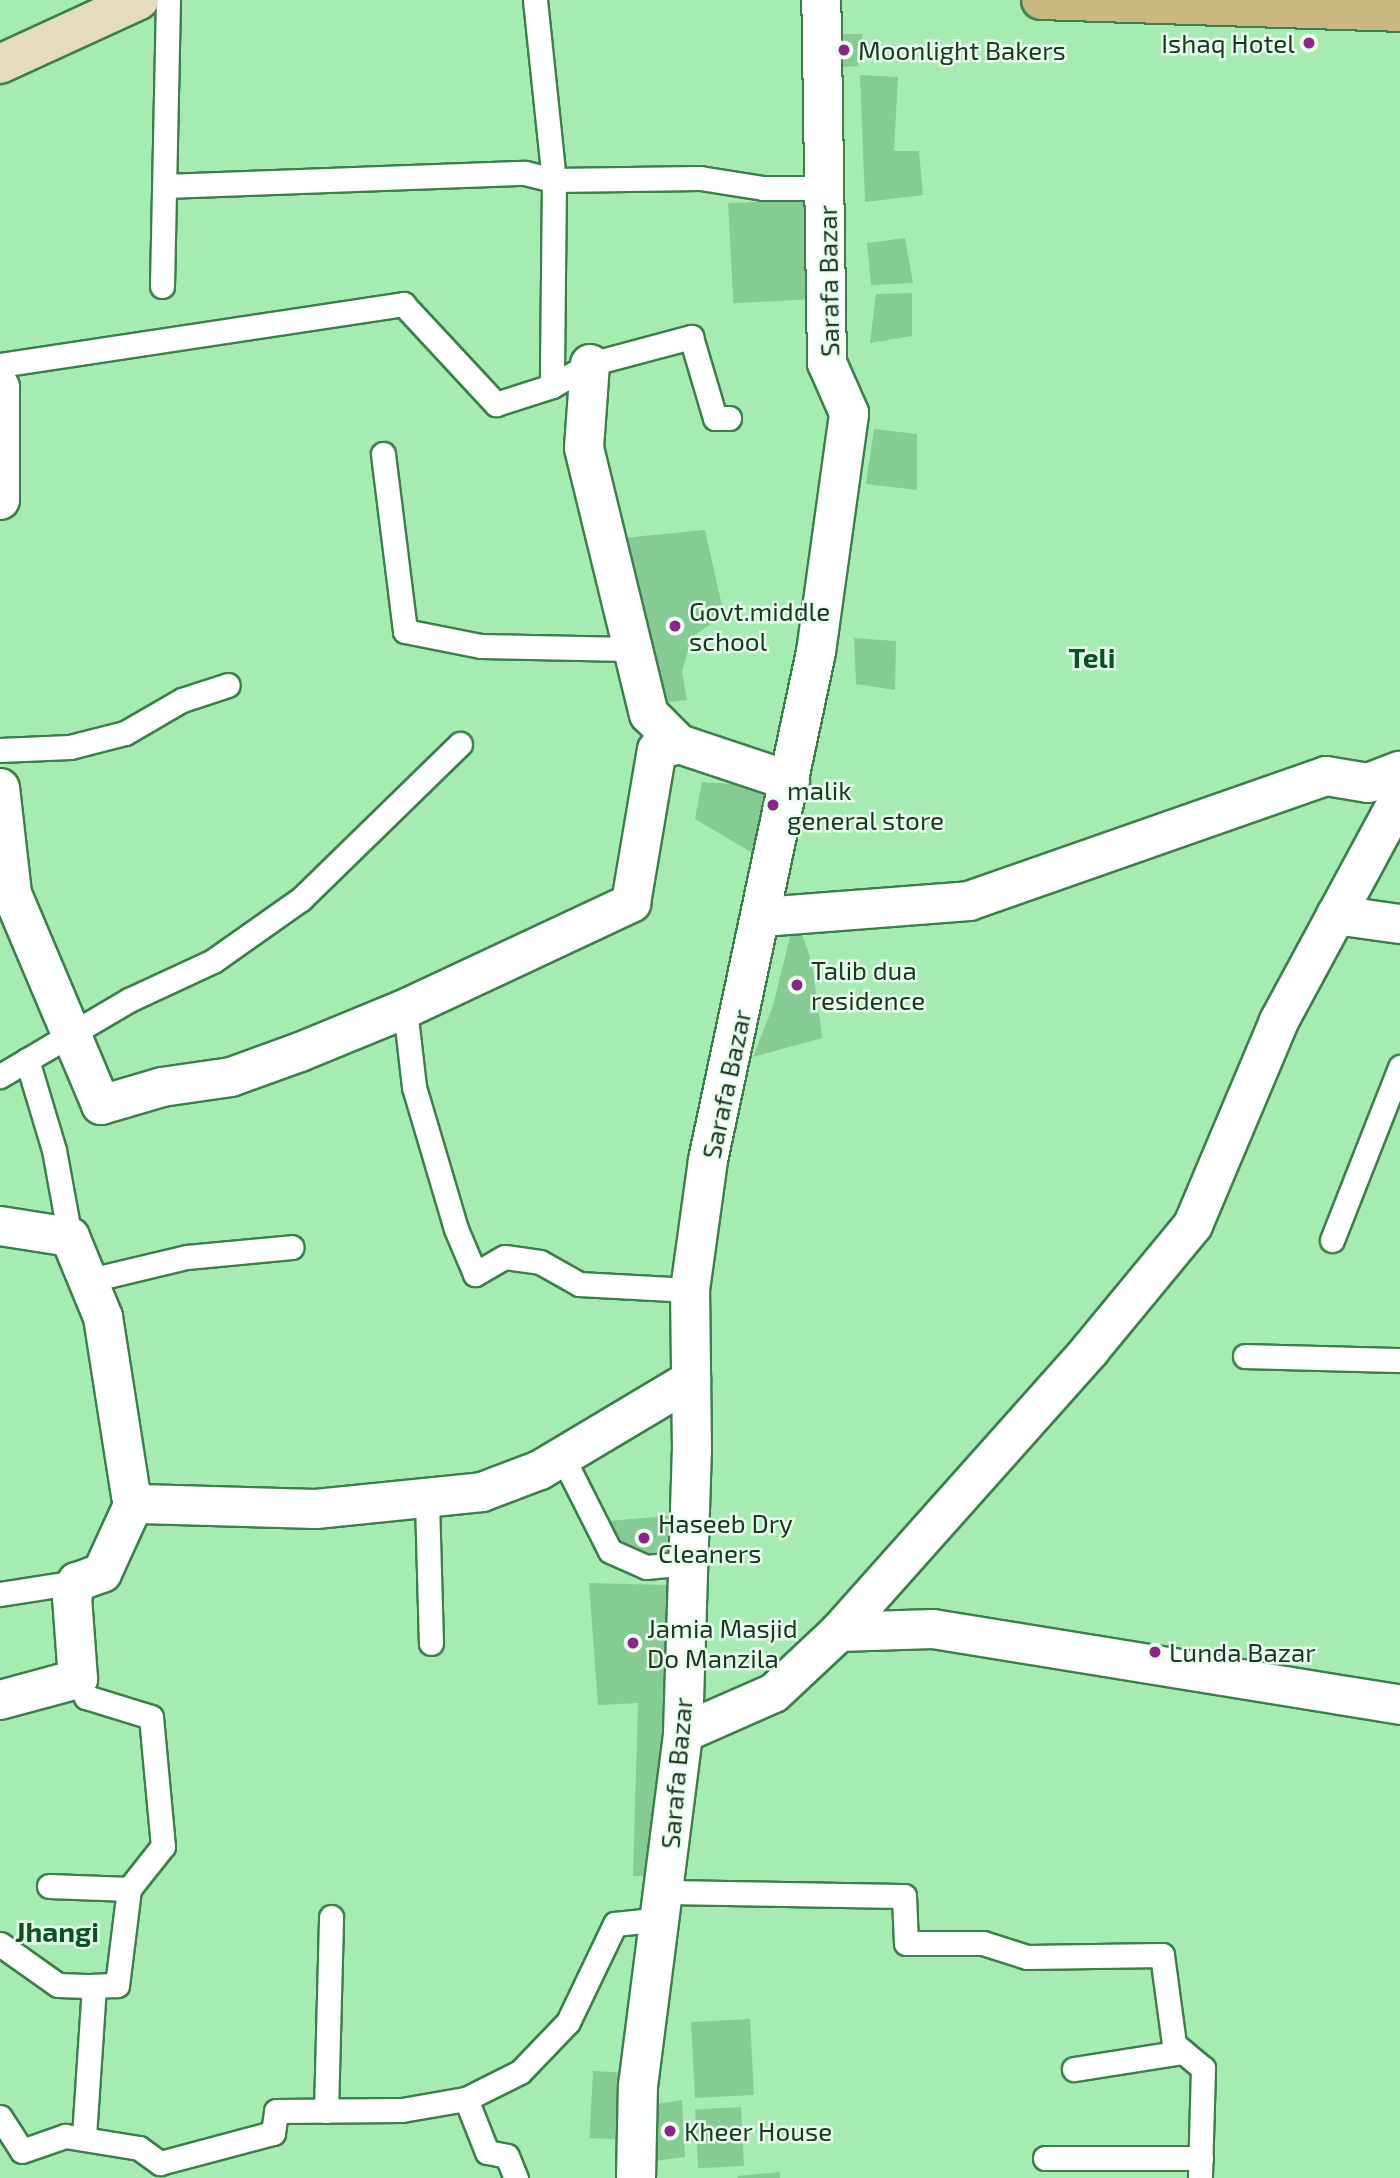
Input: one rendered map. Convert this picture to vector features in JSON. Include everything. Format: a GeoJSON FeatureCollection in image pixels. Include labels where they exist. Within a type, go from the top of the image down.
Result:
{"type":"FeatureCollection","features":[{"type":"Feature","properties":{"kind":"main road"},"geometry":{"type":"LineString","coordinates":[[1041,0],[1400,12]]}},
{"type":"Feature","properties":{"kind":"street"},"geometry":{"type":"LineString","coordinates":[[0,64],[139,0]]}},
{"type":"Feature","properties":{"kind":"street","name":"Sarafa Bazar"},"geometry":{"type":"LineString","coordinates":[[636,2178],[638,2086],[683,1733],[689,1563],[690,1290],[708,1160],[816,652],[849,413],[827,363],[821,0]]}},
{"type":"Feature","properties":{"kind":"street"},"geometry":{"type":"LineString","coordinates":[[590,364],[584,448],[629,649],[649,714],[679,744],[790,781]]}},
{"type":"Feature","properties":{"kind":"street"},"geometry":{"type":"LineString","coordinates":[[0,387],[0,500]]}},
{"type":"Feature","properties":{"kind":"street"},"geometry":{"type":"LineString","coordinates":[[0,788],[5,886],[101,1105],[162,1087],[231,1077],[405,1009],[631,903],[657,750],[679,744]]}},
{"type":"Feature","properties":{"kind":"street"},"geometry":{"type":"LineString","coordinates":[[762,916],[969,901],[1326,776],[1368,783],[1400,771]]}},
{"type":"Feature","properties":{"kind":"street"},"geometry":{"type":"LineString","coordinates":[[683,1733],[774,1693],[839,1632],[1081,1360],[1193,1225],[1279,1021],[1400,797]]}},
{"type":"Feature","properties":{"kind":"street"},"geometry":{"type":"LineString","coordinates":[[1336,915],[1400,924]]}},
{"type":"Feature","properties":{"kind":"street"},"geometry":{"type":"LineString","coordinates":[[0,1226],[70,1237],[103,1317],[135,1501],[102,1573],[77,1581],[72,1623],[78,1679],[0,1700]]}},
{"type":"Feature","properties":{"kind":"street"},"geometry":{"type":"LineString","coordinates":[[135,1501],[316,1509],[427,1501],[482,1492],[540,1470],[691,1380]]}},
{"type":"Feature","properties":{"kind":"street"},"geometry":{"type":"LineString","coordinates":[[839,1632],[933,1629],[1400,1705]]}},
{"type":"Feature","properties":{"kind":"lane"},"geometry":{"type":"LineString","coordinates":[[162,286],[168,0]]}},
{"type":"Feature","properties":{"kind":"lane"},"geometry":{"type":"LineString","coordinates":[[536,0],[554,180],[552,386]]}},
{"type":"Feature","properties":{"kind":"lane"},"geometry":{"type":"LineString","coordinates":[[166,186],[524,173],[554,180],[700,178],[763,188],[826,188]]}},
{"type":"Feature","properties":{"kind":"lane"},"geometry":{"type":"LineString","coordinates":[[0,365],[404,304],[490,402],[503,403],[552,386],[590,364],[691,337],[715,418],[729,418]]}},
{"type":"Feature","properties":{"kind":"lane"},"geometry":{"type":"LineString","coordinates":[[383,454],[405,631],[481,646],[629,649]]}},
{"type":"Feature","properties":{"kind":"lane"},"geometry":{"type":"LineString","coordinates":[[0,750],[70,747],[125,733],[183,700],[228,685]]}},
{"type":"Feature","properties":{"kind":"lane"},"geometry":{"type":"LineString","coordinates":[[0,1076],[69,1035],[212,961],[301,899],[460,744]]}},
{"type":"Feature","properties":{"kind":"lane"},"geometry":{"type":"LineString","coordinates":[[405,1009],[414,1087],[456,1229],[475,1274],[505,1257],[540,1262],[579,1284],[690,1290]]}},
{"type":"Feature","properties":{"kind":"lane"},"geometry":{"type":"LineString","coordinates":[[27,1060],[54,1150],[70,1237]]}},
{"type":"Feature","properties":{"kind":"lane"},"geometry":{"type":"LineString","coordinates":[[1332,1240],[1400,1067]]}},
{"type":"Feature","properties":{"kind":"lane"},"geometry":{"type":"LineString","coordinates":[[86,1281],[187,1257],[292,1247]]}},
{"type":"Feature","properties":{"kind":"lane"},"geometry":{"type":"LineString","coordinates":[[1245,1356],[1400,1360]]}},
{"type":"Feature","properties":{"kind":"lane"},"geometry":{"type":"LineString","coordinates":[[562,1455],[610,1551],[646,1567],[689,1563]]}},
{"type":"Feature","properties":{"kind":"lane"},"geometry":{"type":"LineString","coordinates":[[427,1501],[431,1643]]}},
{"type":"Feature","properties":{"kind":"lane"},"geometry":{"type":"LineString","coordinates":[[0,1594],[77,1581]]}},
{"type":"Feature","properties":{"kind":"lane"},"geometry":{"type":"LineString","coordinates":[[0,1944],[58,1985],[117,1985],[129,1889],[163,1846],[151,1717],[86,1697],[78,1679]]}},
{"type":"Feature","properties":{"kind":"lane"},"geometry":{"type":"LineString","coordinates":[[49,1886],[129,1889]]}},
{"type":"Feature","properties":{"kind":"lane"},"geometry":{"type":"LineString","coordinates":[[0,2117],[22,2151],[65,2136],[139,2148],[160,2163],[272,2133],[276,2111],[402,2110],[466,2099],[520,2072],[568,2022],[615,1924],[663,1905],[904,1896],[906,1943],[983,1944],[1027,1957],[1162,1955],[1174,2044],[1203,2068],[1200,2168],[1045,2158]]}},
{"type":"Feature","properties":{"kind":"lane"},"geometry":{"type":"LineString","coordinates":[[326,2111],[331,1917]]}},
{"type":"Feature","properties":{"kind":"lane"},"geometry":{"type":"LineString","coordinates":[[83,2138],[94,1986]]}},
{"type":"Feature","properties":{"kind":"lane"},"geometry":{"type":"LineString","coordinates":[[1074,2069],[1183,2052]]}},
{"type":"Feature","properties":{"kind":"lane"},"geometry":{"type":"LineString","coordinates":[[466,2099],[487,2152],[507,2156],[516,2178]]}},
{"type":"Feature","properties":{"kind":"lane"},"geometry":{"type":"LineString","coordinates":[[0,2103],[0,2110]]}},
{"type":"Feature","properties":{"kind":"building","name":"Moonlight Bakers"},"geometry":{"type":"Polygon","coordinates":[[[827,34],[863,34],[858,66],[838,67],[827,34]]]}},
{"type":"Feature","properties":{"kind":"building"},"geometry":{"type":"Polygon","coordinates":[[[860,75],[898,77],[894,151],[919,151],[923,195],[865,202],[860,75]]]}},
{"type":"Feature","properties":{"kind":"building"},"geometry":{"type":"Polygon","coordinates":[[[813,199],[818,299],[733,303],[728,203],[813,199]]]}},
{"type":"Feature","properties":{"kind":"building"},"geometry":{"type":"Polygon","coordinates":[[[905,238],[913,283],[871,285],[867,243],[905,238]]]}},
{"type":"Feature","properties":{"kind":"building"},"geometry":{"type":"Polygon","coordinates":[[[912,293],[912,336],[870,343],[876,294],[912,293]]]}},
{"type":"Feature","properties":{"kind":"building"},"geometry":{"type":"Polygon","coordinates":[[[874,429],[917,434],[917,490],[866,484],[874,429]]]}},
{"type":"Feature","properties":{"kind":"building","name":"Govt.middle school"},"geometry":{"type":"Polygon","coordinates":[[[705,530],[724,615],[692,637],[682,672],[687,700],[661,703],[622,538],[705,530]]]}},
{"type":"Feature","properties":{"kind":"building"},"geometry":{"type":"Polygon","coordinates":[[[854,638],[896,641],[895,690],[856,684],[854,638]]]}},
{"type":"Feature","properties":{"kind":"building"},"geometry":{"type":"Polygon","coordinates":[[[702,782],[774,787],[766,861],[695,819],[702,782]]]}},
{"type":"Feature","properties":{"kind":"building","name":"Talib dua residence"},"geometry":{"type":"Polygon","coordinates":[[[800,928],[812,963],[822,1038],[753,1057],[773,1006],[792,929],[800,928]]]}},
{"type":"Feature","properties":{"kind":"building","name":"Haseeb Dry Cleaners"},"geometry":{"type":"Polygon","coordinates":[[[679,1515],[669,1557],[622,1555],[609,1521],[679,1515]]]}},
{"type":"Feature","properties":{"kind":"building","name":"Jamia Masjid Do Manzila"},"geometry":{"type":"Polygon","coordinates":[[[589,1583],[666,1585],[676,1701],[663,1876],[633,1876],[638,1703],[598,1705],[589,1583]]]}},
{"type":"Feature","properties":{"kind":"building"},"geometry":{"type":"Polygon","coordinates":[[[750,2019],[754,2095],[695,2098],[691,2022],[750,2019]]]}},
{"type":"Feature","properties":{"kind":"building"},"geometry":{"type":"Polygon","coordinates":[[[593,2071],[627,2073],[623,2140],[589,2138],[593,2071]]]}},
{"type":"Feature","properties":{"kind":"building"},"geometry":{"type":"Polygon","coordinates":[[[682,2100],[685,2157],[648,2162],[651,2105],[682,2100]]]}},
{"type":"Feature","properties":{"kind":"building"},"geometry":{"type":"Polygon","coordinates":[[[741,2107],[744,2166],[698,2168],[695,2109],[741,2107]]]}},
{"type":"Feature","properties":{"kind":"building"},"geometry":{"type":"Polygon","coordinates":[[[780,2172],[780,2178],[737,2176],[780,2172]]]}},
{"type":"Feature","properties":{"kind":"place","name":"Ishaq Hotel"},"geometry":{"type":"Point","coordinates":[1309,43]}},
{"type":"Feature","properties":{"kind":"place","name":"Moonlight Bakers"},"geometry":{"type":"Point","coordinates":[844,50]}},
{"type":"Feature","properties":{"kind":"place","name":"Govt.middle school"},"geometry":{"type":"Point","coordinates":[675,626]}},
{"type":"Feature","properties":{"kind":"place","name":"malik general store"},"geometry":{"type":"Point","coordinates":[773,805]}},
{"type":"Feature","properties":{"kind":"place","name":"Talib dua residence"},"geometry":{"type":"Point","coordinates":[797,985]}},
{"type":"Feature","properties":{"kind":"place","name":"Haseeb Dry Cleaners"},"geometry":{"type":"Point","coordinates":[644,1538]}},
{"type":"Feature","properties":{"kind":"place","name":"Jamia Masjid Do Manzila"},"geometry":{"type":"Point","coordinates":[633,1643]}},
{"type":"Feature","properties":{"kind":"place","name":"Lunda Bazar"},"geometry":{"type":"Point","coordinates":[1155,1652]}},
{"type":"Feature","properties":{"kind":"place","name":"Kheer House"},"geometry":{"type":"Point","coordinates":[670,2131]}},
{"type":"Feature","properties":{"kind":"district","name":"Teli"},"geometry":{"type":"Point","coordinates":[1092,657]}},
{"type":"Feature","properties":{"kind":"district","name":"Jhangi"},"geometry":{"type":"Point","coordinates":[57,1931]}}]}
